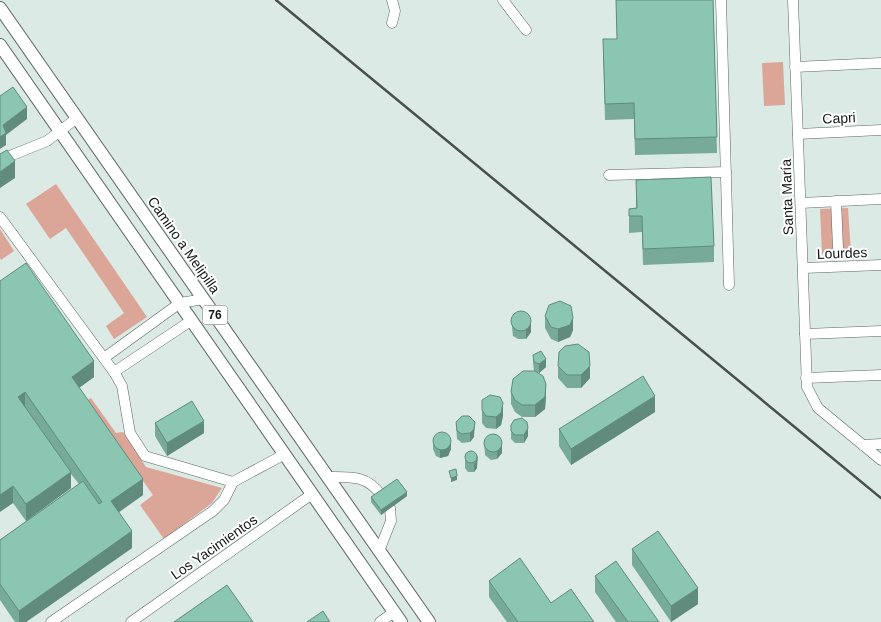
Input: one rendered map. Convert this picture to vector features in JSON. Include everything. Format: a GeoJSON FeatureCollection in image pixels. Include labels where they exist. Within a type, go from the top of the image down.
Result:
{"type":"FeatureCollection","features":[{"type":"Feature","properties":{"kind":"main road","name":"Camino a Melipilla"},"geometry":{"type":"LineString","coordinates":[[0,8],[429,622]]}},
{"type":"Feature","properties":{"kind":"main road","name":"76"},"geometry":{"type":"LineString","coordinates":[[0,45],[398,617]]}},
{"type":"Feature","properties":{"kind":"street"},"geometry":{"type":"LineString","coordinates":[[392,0],[395,11],[392,23]]}},
{"type":"Feature","properties":{"kind":"street"},"geometry":{"type":"LineString","coordinates":[[503,0],[526,30]]}},
{"type":"Feature","properties":{"kind":"street"},"geometry":{"type":"LineString","coordinates":[[720,0],[729,285]]}},
{"type":"Feature","properties":{"kind":"street","name":"Santa María"},"geometry":{"type":"LineString","coordinates":[[793,0],[804,268],[806,378],[809,393],[818,408],[863,445]]}},
{"type":"Feature","properties":{"kind":"street"},"geometry":{"type":"LineString","coordinates":[[795,67],[881,63]]}},
{"type":"Feature","properties":{"kind":"street"},"geometry":{"type":"LineString","coordinates":[[0,160],[47,141],[77,118]]}},
{"type":"Feature","properties":{"kind":"street","name":"Capri"},"geometry":{"type":"LineString","coordinates":[[798,134],[881,130]]}},
{"type":"Feature","properties":{"kind":"street"},"geometry":{"type":"LineString","coordinates":[[609,175],[726,172]]}},
{"type":"Feature","properties":{"kind":"street"},"geometry":{"type":"LineString","coordinates":[[801,203],[881,199]]}},
{"type":"Feature","properties":{"kind":"street"},"geometry":{"type":"LineString","coordinates":[[836,201],[838,248]]}},
{"type":"Feature","properties":{"kind":"street"},"geometry":{"type":"LineString","coordinates":[[0,218],[114,372],[122,386],[130,433],[145,456],[233,482]]}},
{"type":"Feature","properties":{"kind":"street","name":"Lourdes"},"geometry":{"type":"LineString","coordinates":[[804,268],[881,265]]}},
{"type":"Feature","properties":{"kind":"street"},"geometry":{"type":"LineString","coordinates":[[104,358],[180,303],[204,299]]}},
{"type":"Feature","properties":{"kind":"street"},"geometry":{"type":"LineString","coordinates":[[114,372],[192,320]]}},
{"type":"Feature","properties":{"kind":"street"},"geometry":{"type":"LineString","coordinates":[[805,334],[881,331]]}},
{"type":"Feature","properties":{"kind":"street"},"geometry":{"type":"LineString","coordinates":[[806,378],[881,375]]}},
{"type":"Feature","properties":{"kind":"street"},"geometry":{"type":"LineString","coordinates":[[863,445],[881,444]]}},
{"type":"Feature","properties":{"kind":"street"},"geometry":{"type":"LineString","coordinates":[[863,445],[881,460]]}},
{"type":"Feature","properties":{"kind":"street"},"geometry":{"type":"LineString","coordinates":[[51,622],[213,511],[224,500],[233,482],[285,454]]}},
{"type":"Feature","properties":{"kind":"street"},"geometry":{"type":"LineString","coordinates":[[328,477],[362,479],[375,486],[381,495]]}},
{"type":"Feature","properties":{"kind":"street","name":"Los Yacimientos"},"geometry":{"type":"LineString","coordinates":[[131,622],[312,494]]}},
{"type":"Feature","properties":{"kind":"street"},"geometry":{"type":"LineString","coordinates":[[379,551],[391,521],[390,508]]}},
{"type":"Feature","properties":{"kind":"street"},"geometry":{"type":"LineString","coordinates":[[380,622],[398,617]]}},
{"type":"Feature","properties":{"kind":"shaded area"},"geometry":{"type":"Polygon","coordinates":[[[783,62],[785,105],[764,106],[762,63],[783,62]]]}},
{"type":"Feature","properties":{"kind":"shaded area"},"geometry":{"type":"Polygon","coordinates":[[[56,184],[147,317],[114,339],[106,326],[124,313],[66,228],[50,239],[26,204],[56,184]]]}},
{"type":"Feature","properties":{"kind":"shaded area"},"geometry":{"type":"Polygon","coordinates":[[[848,208],[851,253],[822,254],[820,209],[848,208]]]}},
{"type":"Feature","properties":{"kind":"shaded area"},"geometry":{"type":"Polygon","coordinates":[[[0,229],[14,251],[1,260],[0,258],[0,229]]]}},
{"type":"Feature","properties":{"kind":"shaded area"},"geometry":{"type":"Polygon","coordinates":[[[91,398],[116,433],[123,432],[146,467],[222,488],[212,503],[164,539],[140,505],[153,495],[86,401],[91,398]]]}},
{"type":"Feature","properties":{"kind":"building"},"geometry":{"type":"Polygon","coordinates":[[[616,0],[713,0],[717,137],[635,139],[634,103],[605,104],[603,39],[617,39],[616,0]]]}},
{"type":"Feature","properties":{"kind":"building"},"geometry":{"type":"Polygon","coordinates":[[[13,87],[27,107],[3,125],[6,133],[0,137],[0,96],[13,87]]]}},
{"type":"Feature","properties":{"kind":"building"},"geometry":{"type":"Polygon","coordinates":[[[7,150],[15,161],[0,172],[0,154],[7,150]]]}},
{"type":"Feature","properties":{"kind":"building"},"geometry":{"type":"Polygon","coordinates":[[[711,177],[714,246],[643,249],[642,216],[629,216],[629,209],[637,208],[636,180],[711,177]]]}},
{"type":"Feature","properties":{"kind":"building"},"geometry":{"type":"Polygon","coordinates":[[[26,263],[94,361],[72,377],[143,479],[111,501],[132,531],[19,611],[0,584],[0,540],[83,481],[99,504],[102,502],[25,392],[18,397],[71,472],[26,504],[13,486],[0,495],[0,281],[26,263]]]}},
{"type":"Feature","properties":{"kind":"building"},"geometry":{"type":"Polygon","coordinates":[[[560,301],[571,306],[573,318],[570,325],[558,329],[551,327],[545,316],[549,305],[560,301]]]}},
{"type":"Feature","properties":{"kind":"building"},"geometry":{"type":"Polygon","coordinates":[[[521,311],[528,314],[531,321],[528,328],[521,331],[514,328],[511,321],[514,314],[521,311]]]}},
{"type":"Feature","properties":{"kind":"building"},"geometry":{"type":"Polygon","coordinates":[[[578,344],[589,352],[590,366],[581,375],[567,375],[558,366],[559,352],[565,346],[578,344]]]}},
{"type":"Feature","properties":{"kind":"building"},"geometry":{"type":"Polygon","coordinates":[[[541,351],[546,359],[539,364],[534,362],[533,355],[541,351]]]}},
{"type":"Feature","properties":{"kind":"building"},"geometry":{"type":"Polygon","coordinates":[[[523,371],[535,371],[543,376],[546,384],[545,397],[535,405],[522,405],[515,400],[511,392],[513,379],[523,371]]]}},
{"type":"Feature","properties":{"kind":"building"},"geometry":{"type":"Polygon","coordinates":[[[643,376],[655,396],[571,449],[559,429],[643,376]]]}},
{"type":"Feature","properties":{"kind":"building"},"geometry":{"type":"Polygon","coordinates":[[[490,395],[500,397],[503,403],[501,413],[496,417],[486,416],[482,410],[482,400],[490,395]]]}},
{"type":"Feature","properties":{"kind":"building"},"geometry":{"type":"Polygon","coordinates":[[[192,401],[204,421],[167,443],[155,423],[192,401]]]}},
{"type":"Feature","properties":{"kind":"building"},"geometry":{"type":"Polygon","coordinates":[[[462,416],[469,416],[475,422],[474,429],[470,433],[462,434],[457,431],[456,422],[462,416]]]}},
{"type":"Feature","properties":{"kind":"building"},"geometry":{"type":"Polygon","coordinates":[[[522,418],[527,422],[528,428],[524,435],[515,435],[511,431],[511,425],[514,420],[522,418]]]}},
{"type":"Feature","properties":{"kind":"building"},"geometry":{"type":"Polygon","coordinates":[[[442,432],[448,435],[451,441],[448,447],[442,450],[436,447],[433,441],[436,435],[442,432]]]}},
{"type":"Feature","properties":{"kind":"building"},"geometry":{"type":"Polygon","coordinates":[[[493,434],[499,437],[502,443],[499,449],[493,452],[487,449],[484,443],[487,437],[493,434]]]}},
{"type":"Feature","properties":{"kind":"building"},"geometry":{"type":"Polygon","coordinates":[[[473,451],[476,452],[476,462],[469,463],[466,462],[465,455],[466,452],[473,451]]]}},
{"type":"Feature","properties":{"kind":"building"},"geometry":{"type":"Polygon","coordinates":[[[456,469],[457,476],[451,478],[449,471],[456,469]]]}},
{"type":"Feature","properties":{"kind":"building"},"geometry":{"type":"Polygon","coordinates":[[[397,479],[407,492],[381,510],[371,497],[397,479]]]}},
{"type":"Feature","properties":{"kind":"building"},"geometry":{"type":"Polygon","coordinates":[[[658,531],[698,588],[671,606],[632,549],[658,531]]]}},
{"type":"Feature","properties":{"kind":"building"},"geometry":{"type":"Polygon","coordinates":[[[520,558],[551,603],[571,589],[594,622],[518,622],[489,581],[520,558]]]}},
{"type":"Feature","properties":{"kind":"building"},"geometry":{"type":"Polygon","coordinates":[[[616,561],[659,622],[628,622],[595,576],[616,561]]]}},
{"type":"Feature","properties":{"kind":"building"},"geometry":{"type":"Polygon","coordinates":[[[227,585],[253,622],[174,622],[227,585]]]}},
{"type":"Feature","properties":{"kind":"building"},"geometry":{"type":"Polygon","coordinates":[[[323,611],[330,622],[307,622],[323,611]]]}},
{"type":"Feature","properties":{"kind":"railway"},"geometry":{"type":"LineString","coordinates":[[276,0],[881,498]]}}]}
